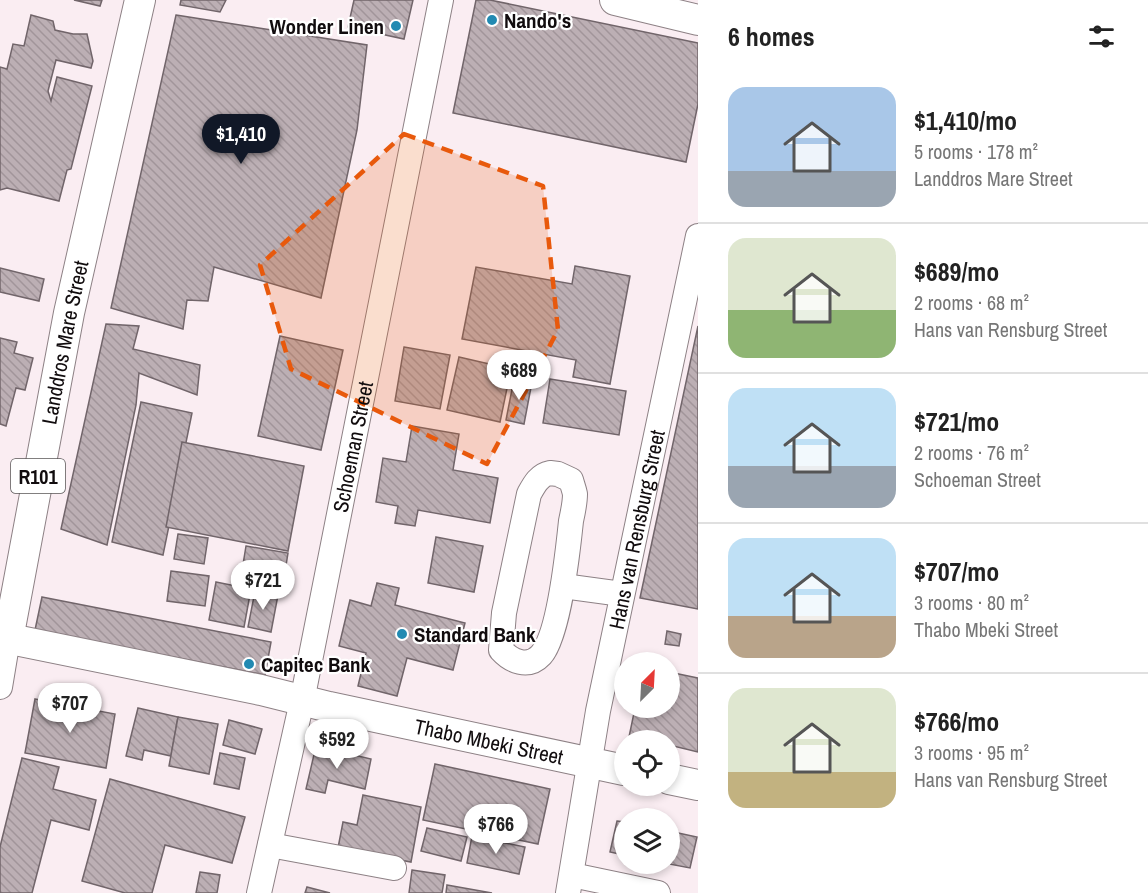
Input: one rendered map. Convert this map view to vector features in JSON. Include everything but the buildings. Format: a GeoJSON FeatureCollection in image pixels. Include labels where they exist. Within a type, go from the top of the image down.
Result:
{"type":"FeatureCollection","features":[{"type":"Feature","properties":{"kind":"main road","name":"Landdros Mare Street"},"geometry":{"type":"LineString","coordinates":[[4,638],[69,313],[140,0]]}},
{"type":"Feature","properties":{"kind":"main road"},"geometry":{"type":"LineString","coordinates":[[615,0],[698,21]]}},
{"type":"Feature","properties":{"kind":"main road","name":"Thabo Mbeki Street"},"geometry":{"type":"LineString","coordinates":[[4,638],[261,690],[302,701],[614,768]]}},
{"type":"Feature","properties":{"kind":"main road"},"geometry":{"type":"LineString","coordinates":[[680,781],[698,785]]}},
{"type":"Feature","properties":{"kind":"street","name":"Schoeman Street"},"geometry":{"type":"LineString","coordinates":[[259,893],[302,701],[441,0]]}},
{"type":"Feature","properties":{"kind":"street","name":"Hans van Rensburg Street"},"geometry":{"type":"LineString","coordinates":[[570,884],[588,763],[698,236]]}},
{"type":"Feature","properties":{"kind":"street"},"geometry":{"type":"LineString","coordinates":[[550,473],[571,480],[575,494],[562,586],[552,630],[540,655],[533,661],[521,663],[507,657],[501,650],[500,643],[504,613],[529,494],[537,480],[544,474],[550,473]]}},
{"type":"Feature","properties":{"kind":"street"},"geometry":{"type":"LineString","coordinates":[[562,586],[622,594]]}},
{"type":"Feature","properties":{"kind":"street","name":"Landdros Mare Street"},"geometry":{"type":"LineString","coordinates":[[0,687],[4,638]]}},
{"type":"Feature","properties":{"kind":"street"},"geometry":{"type":"LineString","coordinates":[[270,845],[394,868]]}},
{"type":"Feature","properties":{"kind":"street"},"geometry":{"type":"LineString","coordinates":[[570,884],[658,893]]}},
{"type":"Feature","properties":{"kind":"highlighted area"},"geometry":{"type":"Polygon","coordinates":[[[404,134],[543,186],[558,330],[487,464],[291,369],[260,265],[404,134]]]}},
{"type":"Feature","properties":{"kind":"place","name":"Nando's"},"geometry":{"type":"Point","coordinates":[492,20]}},
{"type":"Feature","properties":{"kind":"place","name":"Wonder Linen"},"geometry":{"type":"Point","coordinates":[396,26]}},
{"type":"Feature","properties":{"kind":"place","name":"Standard Bank"},"geometry":{"type":"Point","coordinates":[402,634]}},
{"type":"Feature","properties":{"kind":"place","name":"Capitec Bank"},"geometry":{"type":"Point","coordinates":[249,664]}}]}
